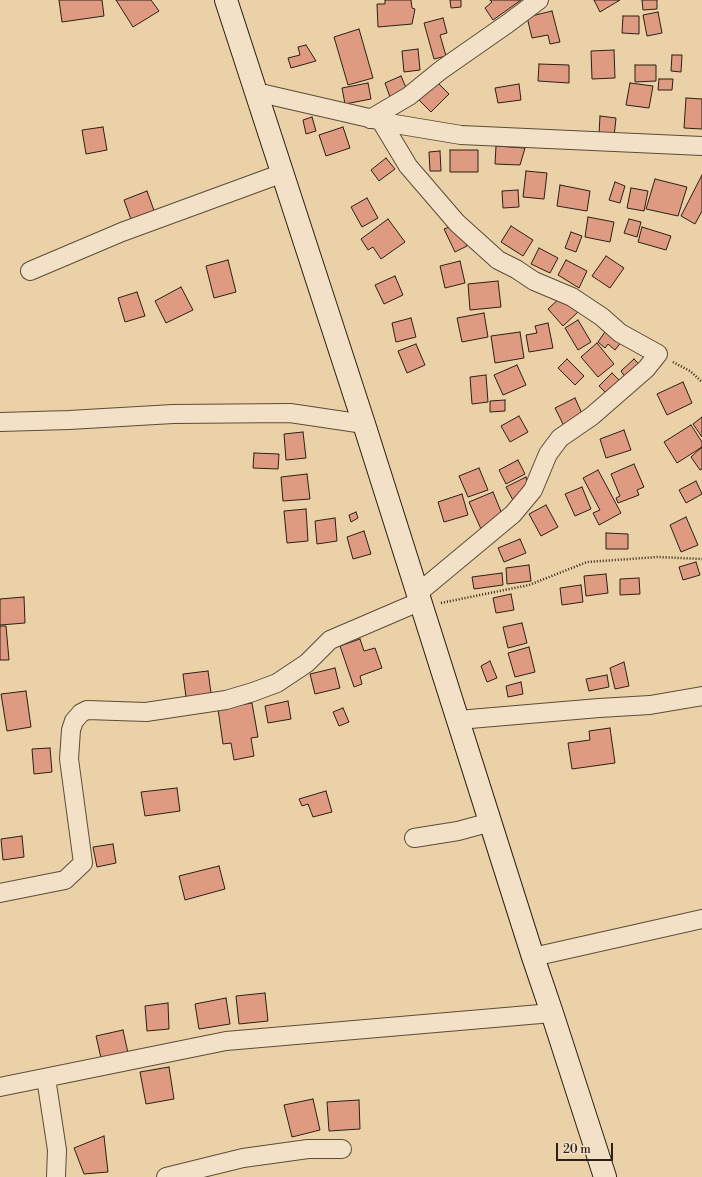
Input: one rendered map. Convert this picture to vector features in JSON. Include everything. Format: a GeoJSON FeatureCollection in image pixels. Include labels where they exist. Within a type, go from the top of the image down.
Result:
{"type":"FeatureCollection","features":[{"type":"Feature","properties":{"kind":"main road"},"geometry":{"type":"LineString","coordinates":[[226,0],[421,600],[533,957],[605,1177]]}},
{"type":"Feature","properties":{"kind":"street"},"geometry":{"type":"LineString","coordinates":[[375,120],[409,96],[441,70],[508,24],[539,0]]}},
{"type":"Feature","properties":{"kind":"street"},"geometry":{"type":"LineString","coordinates":[[256,92],[375,120],[461,135],[702,146]]}},
{"type":"Feature","properties":{"kind":"street"},"geometry":{"type":"LineString","coordinates":[[0,893],[65,880],[83,863],[69,759],[74,721],[81,713],[87,710],[146,712],[226,700],[253,692],[277,683],[307,663],[330,640],[421,600],[513,514],[533,490],[548,454],[560,438],[592,416],[646,369],[658,354],[620,333],[602,317],[572,297],[534,281],[516,269],[498,260],[457,223],[408,166],[375,120]]}},
{"type":"Feature","properties":{"kind":"street"},"geometry":{"type":"LineString","coordinates":[[30,271],[140,225],[283,173]]}},
{"type":"Feature","properties":{"kind":"street"},"geometry":{"type":"LineString","coordinates":[[0,422],[76,420],[173,414],[290,413],[364,424]]}},
{"type":"Feature","properties":{"kind":"street"},"geometry":{"type":"LineString","coordinates":[[458,720],[650,705],[702,696]]}},
{"type":"Feature","properties":{"kind":"street"},"geometry":{"type":"LineString","coordinates":[[414,838],[458,831],[491,822]]}},
{"type":"Feature","properties":{"kind":"street"},"geometry":{"type":"LineString","coordinates":[[533,957],[702,919]]}},
{"type":"Feature","properties":{"kind":"street"},"geometry":{"type":"LineString","coordinates":[[0,1087],[226,1041],[487,1020],[552,1013]]}},
{"type":"Feature","properties":{"kind":"street"},"geometry":{"type":"LineString","coordinates":[[46,1078],[57,1150],[56,1177]]}},
{"type":"Feature","properties":{"kind":"street"},"geometry":{"type":"LineString","coordinates":[[166,1177],[243,1158],[308,1149],[342,1149]]}},
{"type":"Feature","properties":{"kind":"path"},"geometry":{"type":"LineString","coordinates":[[658,354],[690,371],[702,382]]}},
{"type":"Feature","properties":{"kind":"path"},"geometry":{"type":"LineString","coordinates":[[421,600],[529,585],[587,562],[658,557],[702,559]]}},
{"type":"Feature","properties":{"kind":"building"},"geometry":{"type":"Polygon","coordinates":[[[59,0],[102,0],[104,16],[62,22],[59,0]]]}},
{"type":"Feature","properties":{"kind":"building"},"geometry":{"type":"Polygon","coordinates":[[[116,0],[151,0],[159,11],[133,27],[116,0]]]}},
{"type":"Feature","properties":{"kind":"building"},"geometry":{"type":"Polygon","coordinates":[[[385,0],[411,0],[412,8],[415,9],[412,24],[378,27],[377,4],[385,4],[385,0]]]}},
{"type":"Feature","properties":{"kind":"building"},"geometry":{"type":"Polygon","coordinates":[[[450,0],[461,0],[461,7],[451,8],[450,0]]]}},
{"type":"Feature","properties":{"kind":"building"},"geometry":{"type":"Polygon","coordinates":[[[490,0],[521,0],[493,20],[485,8],[492,2],[490,0]]]}},
{"type":"Feature","properties":{"kind":"building"},"geometry":{"type":"Polygon","coordinates":[[[594,0],[620,0],[600,12],[594,0]]]}},
{"type":"Feature","properties":{"kind":"building"},"geometry":{"type":"Polygon","coordinates":[[[642,0],[657,0],[657,9],[643,10],[642,0]]]}},
{"type":"Feature","properties":{"kind":"building"},"geometry":{"type":"Polygon","coordinates":[[[552,11],[560,42],[550,44],[548,35],[532,38],[527,17],[552,11]]]}},
{"type":"Feature","properties":{"kind":"building"},"geometry":{"type":"Polygon","coordinates":[[[658,12],[662,33],[647,36],[643,15],[658,12]]]}},
{"type":"Feature","properties":{"kind":"building"},"geometry":{"type":"Polygon","coordinates":[[[623,16],[639,16],[639,34],[622,33],[623,16]]]}},
{"type":"Feature","properties":{"kind":"building"},"geometry":{"type":"Polygon","coordinates":[[[443,18],[447,33],[440,35],[446,56],[434,59],[424,23],[443,18]]]}},
{"type":"Feature","properties":{"kind":"building"},"geometry":{"type":"Polygon","coordinates":[[[359,29],[373,78],[348,85],[334,37],[359,29]]]}},
{"type":"Feature","properties":{"kind":"building"},"geometry":{"type":"Polygon","coordinates":[[[306,45],[316,61],[291,68],[288,58],[300,55],[298,47],[306,45]]]}},
{"type":"Feature","properties":{"kind":"building"},"geometry":{"type":"Polygon","coordinates":[[[418,49],[420,70],[404,72],[402,51],[418,49]]]}},
{"type":"Feature","properties":{"kind":"building"},"geometry":{"type":"Polygon","coordinates":[[[614,50],[615,78],[592,79],[591,51],[614,50]]]}},
{"type":"Feature","properties":{"kind":"building"},"geometry":{"type":"Polygon","coordinates":[[[672,55],[682,55],[681,72],[671,71],[672,55]]]}},
{"type":"Feature","properties":{"kind":"building"},"geometry":{"type":"Polygon","coordinates":[[[539,64],[569,65],[569,83],[538,81],[539,64]]]}},
{"type":"Feature","properties":{"kind":"building"},"geometry":{"type":"Polygon","coordinates":[[[635,65],[656,65],[656,81],[635,82],[635,65]]]}},
{"type":"Feature","properties":{"kind":"building"},"geometry":{"type":"Polygon","coordinates":[[[401,76],[407,90],[390,97],[385,83],[401,76]]]}},
{"type":"Feature","properties":{"kind":"building"},"geometry":{"type":"Polygon","coordinates":[[[659,79],[673,79],[672,90],[658,90],[659,79]]]}},
{"type":"Feature","properties":{"kind":"building"},"geometry":{"type":"Polygon","coordinates":[[[436,81],[449,94],[431,112],[418,99],[436,81]]]}},
{"type":"Feature","properties":{"kind":"building"},"geometry":{"type":"Polygon","coordinates":[[[368,83],[371,99],[345,104],[342,88],[368,83]]]}},
{"type":"Feature","properties":{"kind":"building"},"geometry":{"type":"Polygon","coordinates":[[[630,83],[653,86],[649,108],[626,105],[630,83]]]}},
{"type":"Feature","properties":{"kind":"building"},"geometry":{"type":"Polygon","coordinates":[[[519,84],[521,100],[498,103],[495,88],[519,84]]]}},
{"type":"Feature","properties":{"kind":"building"},"geometry":{"type":"Polygon","coordinates":[[[686,98],[702,99],[702,129],[684,128],[686,98]]]}},
{"type":"Feature","properties":{"kind":"building"},"geometry":{"type":"Polygon","coordinates":[[[600,116],[616,118],[614,137],[599,135],[600,116]]]}},
{"type":"Feature","properties":{"kind":"building"},"geometry":{"type":"Polygon","coordinates":[[[312,117],[316,131],[306,134],[303,120],[312,117]]]}},
{"type":"Feature","properties":{"kind":"building"},"geometry":{"type":"Polygon","coordinates":[[[103,127],[107,150],[86,154],[82,130],[103,127]]]}},
{"type":"Feature","properties":{"kind":"building"},"geometry":{"type":"Polygon","coordinates":[[[343,127],[350,148],[326,156],[319,135],[343,127]]]}},
{"type":"Feature","properties":{"kind":"building"},"geometry":{"type":"Polygon","coordinates":[[[496,146],[525,148],[520,165],[495,164],[496,146]]]}},
{"type":"Feature","properties":{"kind":"building"},"geometry":{"type":"Polygon","coordinates":[[[450,150],[478,150],[478,172],[450,172],[450,150]]]}},
{"type":"Feature","properties":{"kind":"building"},"geometry":{"type":"Polygon","coordinates":[[[440,151],[441,171],[430,171],[429,152],[440,151]]]}},
{"type":"Feature","properties":{"kind":"building"},"geometry":{"type":"Polygon","coordinates":[[[386,158],[395,169],[379,181],[371,170],[386,158]]]}},
{"type":"Feature","properties":{"kind":"building"},"geometry":{"type":"Polygon","coordinates":[[[526,171],[547,173],[544,199],[523,197],[526,171]]]}},
{"type":"Feature","properties":{"kind":"building"},"geometry":{"type":"Polygon","coordinates":[[[702,175],[702,211],[695,224],[681,216],[702,175]]]}},
{"type":"Feature","properties":{"kind":"building"},"geometry":{"type":"Polygon","coordinates":[[[655,179],[687,187],[678,216],[646,209],[655,179]]]}},
{"type":"Feature","properties":{"kind":"building"},"geometry":{"type":"Polygon","coordinates":[[[615,182],[625,186],[620,203],[609,200],[615,182]]]}},
{"type":"Feature","properties":{"kind":"building"},"geometry":{"type":"Polygon","coordinates":[[[560,185],[590,191],[587,211],[557,206],[560,185]]]}},
{"type":"Feature","properties":{"kind":"building"},"geometry":{"type":"Polygon","coordinates":[[[631,188],[648,191],[644,211],[627,208],[631,188]]]}},
{"type":"Feature","properties":{"kind":"building"},"geometry":{"type":"Polygon","coordinates":[[[518,190],[519,207],[503,208],[502,191],[518,190]]]}},
{"type":"Feature","properties":{"kind":"building"},"geometry":{"type":"Polygon","coordinates":[[[147,191],[156,216],[133,225],[124,200],[147,191]]]}},
{"type":"Feature","properties":{"kind":"building"},"geometry":{"type":"Polygon","coordinates":[[[367,198],[378,218],[362,227],[351,207],[367,198]]]}},
{"type":"Feature","properties":{"kind":"building"},"geometry":{"type":"Polygon","coordinates":[[[588,217],[614,222],[610,242],[585,237],[588,217]]]}},
{"type":"Feature","properties":{"kind":"building"},"geometry":{"type":"Polygon","coordinates":[[[388,219],[405,242],[381,259],[373,247],[368,250],[361,239],[388,219]]]}},
{"type":"Feature","properties":{"kind":"building"},"geometry":{"type":"Polygon","coordinates":[[[629,219],[641,222],[637,237],[624,233],[629,219]]]}},
{"type":"Feature","properties":{"kind":"building"},"geometry":{"type":"Polygon","coordinates":[[[457,224],[467,246],[455,252],[444,229],[457,224]]]}},
{"type":"Feature","properties":{"kind":"building"},"geometry":{"type":"Polygon","coordinates":[[[511,226],[533,240],[523,256],[501,242],[511,226]]]}},
{"type":"Feature","properties":{"kind":"building"},"geometry":{"type":"Polygon","coordinates":[[[642,227],[671,236],[666,250],[638,242],[642,227]]]}},
{"type":"Feature","properties":{"kind":"building"},"geometry":{"type":"Polygon","coordinates":[[[571,232],[582,236],[576,252],[565,248],[571,232]]]}},
{"type":"Feature","properties":{"kind":"building"},"geometry":{"type":"Polygon","coordinates":[[[539,248],[558,258],[550,273],[531,264],[539,248]]]}},
{"type":"Feature","properties":{"kind":"building"},"geometry":{"type":"Polygon","coordinates":[[[606,256],[624,268],[610,288],[592,276],[606,256]]]}},
{"type":"Feature","properties":{"kind":"building"},"geometry":{"type":"Polygon","coordinates":[[[228,260],[236,292],[214,298],[206,266],[228,260]]]}},
{"type":"Feature","properties":{"kind":"building"},"geometry":{"type":"Polygon","coordinates":[[[566,260],[587,271],[579,288],[558,275],[566,260]]]}},
{"type":"Feature","properties":{"kind":"building"},"geometry":{"type":"Polygon","coordinates":[[[460,261],[465,283],[445,288],[440,266],[460,261]]]}},
{"type":"Feature","properties":{"kind":"building"},"geometry":{"type":"Polygon","coordinates":[[[395,276],[403,295],[384,304],[375,285],[395,276]]]}},
{"type":"Feature","properties":{"kind":"building"},"geometry":{"type":"Polygon","coordinates":[[[498,281],[501,307],[470,310],[468,284],[498,281]]]}},
{"type":"Feature","properties":{"kind":"building"},"geometry":{"type":"Polygon","coordinates":[[[181,287],[193,310],[166,323],[155,301],[181,287]]]}},
{"type":"Feature","properties":{"kind":"building"},"geometry":{"type":"Polygon","coordinates":[[[137,292],[145,316],[125,322],[118,298],[137,292]]]}},
{"type":"Feature","properties":{"kind":"building"},"geometry":{"type":"Polygon","coordinates":[[[562,296],[578,312],[563,326],[548,309],[562,296]]]}},
{"type":"Feature","properties":{"kind":"building"},"geometry":{"type":"Polygon","coordinates":[[[484,313],[488,337],[462,342],[457,318],[484,313]]]}},
{"type":"Feature","properties":{"kind":"building"},"geometry":{"type":"Polygon","coordinates":[[[411,318],[416,337],[396,342],[392,323],[411,318]]]}},
{"type":"Feature","properties":{"kind":"building"},"geometry":{"type":"Polygon","coordinates":[[[578,320],[591,342],[578,350],[565,328],[578,320]]]}},
{"type":"Feature","properties":{"kind":"building"},"geometry":{"type":"Polygon","coordinates":[[[548,323],[553,348],[529,352],[526,335],[537,333],[535,326],[548,323]]]}},
{"type":"Feature","properties":{"kind":"building"},"geometry":{"type":"Polygon","coordinates":[[[607,329],[622,341],[615,350],[608,344],[605,348],[598,342],[607,329]]]}},
{"type":"Feature","properties":{"kind":"building"},"geometry":{"type":"Polygon","coordinates":[[[520,332],[524,358],[495,363],[491,336],[520,332]]]}},
{"type":"Feature","properties":{"kind":"building"},"geometry":{"type":"Polygon","coordinates":[[[597,343],[614,364],[598,377],[581,357],[597,343]]]}},
{"type":"Feature","properties":{"kind":"building"},"geometry":{"type":"Polygon","coordinates":[[[416,344],[425,365],[407,373],[398,351],[416,344]]]}},
{"type":"Feature","properties":{"kind":"building"},"geometry":{"type":"Polygon","coordinates":[[[567,359],[584,376],[575,385],[558,368],[567,359]]]}},
{"type":"Feature","properties":{"kind":"building"},"geometry":{"type":"Polygon","coordinates":[[[634,359],[642,367],[627,380],[621,371],[634,359]]]}},
{"type":"Feature","properties":{"kind":"building"},"geometry":{"type":"Polygon","coordinates":[[[517,365],[526,385],[503,395],[494,375],[517,365]]]}},
{"type":"Feature","properties":{"kind":"building"},"geometry":{"type":"Polygon","coordinates":[[[612,373],[623,384],[610,397],[599,386],[612,373]]]}},
{"type":"Feature","properties":{"kind":"building"},"geometry":{"type":"Polygon","coordinates":[[[486,375],[488,402],[472,404],[470,377],[486,375]]]}},
{"type":"Feature","properties":{"kind":"building"},"geometry":{"type":"Polygon","coordinates":[[[683,382],[692,403],[667,415],[657,394],[683,382]]]}},
{"type":"Feature","properties":{"kind":"building"},"geometry":{"type":"Polygon","coordinates":[[[575,398],[584,418],[565,428],[555,408],[575,398]]]}},
{"type":"Feature","properties":{"kind":"building"},"geometry":{"type":"Polygon","coordinates":[[[505,400],[505,411],[490,412],[490,401],[505,400]]]}},
{"type":"Feature","properties":{"kind":"building"},"geometry":{"type":"Polygon","coordinates":[[[519,416],[528,432],[510,442],[501,426],[519,416]]]}},
{"type":"Feature","properties":{"kind":"building"},"geometry":{"type":"Polygon","coordinates":[[[702,417],[702,437],[693,424],[702,417]]]}},
{"type":"Feature","properties":{"kind":"building"},"geometry":{"type":"Polygon","coordinates":[[[691,425],[702,442],[702,447],[677,463],[664,442],[691,425]]]}},
{"type":"Feature","properties":{"kind":"building"},"geometry":{"type":"Polygon","coordinates":[[[624,430],[631,450],[606,458],[600,439],[624,430]]]}},
{"type":"Feature","properties":{"kind":"building"},"geometry":{"type":"Polygon","coordinates":[[[303,432],[306,458],[286,460],[284,434],[303,432]]]}},
{"type":"Feature","properties":{"kind":"building"},"geometry":{"type":"Polygon","coordinates":[[[702,447],[702,469],[700,470],[691,457],[702,447]]]}},
{"type":"Feature","properties":{"kind":"building"},"geometry":{"type":"Polygon","coordinates":[[[254,453],[279,454],[278,469],[253,468],[254,453]]]}},
{"type":"Feature","properties":{"kind":"building"},"geometry":{"type":"Polygon","coordinates":[[[518,460],[525,474],[506,484],[499,470],[518,460]]]}},
{"type":"Feature","properties":{"kind":"building"},"geometry":{"type":"Polygon","coordinates":[[[634,464],[644,487],[637,490],[639,495],[618,503],[616,498],[620,496],[611,474],[634,464]]]}},
{"type":"Feature","properties":{"kind":"building"},"geometry":{"type":"Polygon","coordinates":[[[479,468],[488,490],[468,497],[459,476],[479,468]]]}},
{"type":"Feature","properties":{"kind":"building"},"geometry":{"type":"Polygon","coordinates":[[[598,470],[621,513],[599,525],[593,513],[600,510],[583,478],[598,470]]]}},
{"type":"Feature","properties":{"kind":"building"},"geometry":{"type":"Polygon","coordinates":[[[307,474],[310,499],[283,501],[281,477],[307,474]]]}},
{"type":"Feature","properties":{"kind":"building"},"geometry":{"type":"Polygon","coordinates":[[[526,477],[528,490],[515,504],[506,487],[526,477]]]}},
{"type":"Feature","properties":{"kind":"building"},"geometry":{"type":"Polygon","coordinates":[[[696,481],[702,494],[686,503],[679,490],[696,481]]]}},
{"type":"Feature","properties":{"kind":"building"},"geometry":{"type":"Polygon","coordinates":[[[582,487],[591,509],[575,516],[565,494],[582,487]]]}},
{"type":"Feature","properties":{"kind":"building"},"geometry":{"type":"Polygon","coordinates":[[[493,492],[504,519],[481,529],[469,502],[493,492]]]}},
{"type":"Feature","properties":{"kind":"building"},"geometry":{"type":"Polygon","coordinates":[[[462,494],[468,515],[444,522],[438,502],[462,494]]]}},
{"type":"Feature","properties":{"kind":"building"},"geometry":{"type":"Polygon","coordinates":[[[546,505],[558,527],[541,536],[529,514],[546,505]]]}},
{"type":"Feature","properties":{"kind":"building"},"geometry":{"type":"Polygon","coordinates":[[[306,509],[308,541],[287,543],[284,511],[306,509]]]}},
{"type":"Feature","properties":{"kind":"building"},"geometry":{"type":"Polygon","coordinates":[[[356,512],[358,518],[351,522],[349,515],[356,512]]]}},
{"type":"Feature","properties":{"kind":"building"},"geometry":{"type":"Polygon","coordinates":[[[686,517],[698,545],[681,552],[670,525],[686,517]]]}},
{"type":"Feature","properties":{"kind":"building"},"geometry":{"type":"Polygon","coordinates":[[[335,518],[337,541],[317,544],[315,521],[335,518]]]}},
{"type":"Feature","properties":{"kind":"building"},"geometry":{"type":"Polygon","coordinates":[[[364,531],[371,554],[353,559],[347,537],[364,531]]]}},
{"type":"Feature","properties":{"kind":"building"},"geometry":{"type":"Polygon","coordinates":[[[606,533],[628,534],[628,549],[606,549],[606,533]]]}},
{"type":"Feature","properties":{"kind":"building"},"geometry":{"type":"Polygon","coordinates":[[[520,539],[526,553],[504,562],[498,548],[520,539]]]}},
{"type":"Feature","properties":{"kind":"building"},"geometry":{"type":"Polygon","coordinates":[[[696,562],[700,575],[683,580],[679,567],[696,562]]]}},
{"type":"Feature","properties":{"kind":"building"},"geometry":{"type":"Polygon","coordinates":[[[529,565],[531,581],[507,584],[506,568],[529,565]]]}},
{"type":"Feature","properties":{"kind":"building"},"geometry":{"type":"Polygon","coordinates":[[[502,573],[503,585],[474,589],[472,577],[502,573]]]}},
{"type":"Feature","properties":{"kind":"building"},"geometry":{"type":"Polygon","coordinates":[[[606,574],[608,593],[586,596],[584,576],[606,574]]]}},
{"type":"Feature","properties":{"kind":"building"},"geometry":{"type":"Polygon","coordinates":[[[639,578],[640,594],[620,595],[620,579],[639,578]]]}},
{"type":"Feature","properties":{"kind":"building"},"geometry":{"type":"Polygon","coordinates":[[[581,585],[583,602],[562,605],[560,588],[581,585]]]}},
{"type":"Feature","properties":{"kind":"building"},"geometry":{"type":"Polygon","coordinates":[[[511,594],[514,610],[496,613],[493,598],[511,594]]]}},
{"type":"Feature","properties":{"kind":"building"},"geometry":{"type":"Polygon","coordinates":[[[24,597],[25,623],[0,625],[0,599],[24,597]]]}},
{"type":"Feature","properties":{"kind":"building"},"geometry":{"type":"Polygon","coordinates":[[[522,623],[527,643],[508,648],[503,627],[522,623]]]}},
{"type":"Feature","properties":{"kind":"building"},"geometry":{"type":"Polygon","coordinates":[[[0,626],[6,626],[9,660],[0,660],[0,626]]]}},
{"type":"Feature","properties":{"kind":"building"},"geometry":{"type":"Polygon","coordinates":[[[360,639],[364,651],[375,648],[382,668],[360,676],[362,684],[354,687],[340,646],[360,639]]]}},
{"type":"Feature","properties":{"kind":"building"},"geometry":{"type":"Polygon","coordinates":[[[529,647],[535,672],[515,677],[508,653],[529,647]]]}},
{"type":"Feature","properties":{"kind":"building"},"geometry":{"type":"Polygon","coordinates":[[[490,661],[497,678],[487,682],[481,666],[490,661]]]}},
{"type":"Feature","properties":{"kind":"building"},"geometry":{"type":"Polygon","coordinates":[[[624,662],[629,686],[615,689],[610,668],[624,662]]]}},
{"type":"Feature","properties":{"kind":"building"},"geometry":{"type":"Polygon","coordinates":[[[335,668],[340,688],[315,694],[310,674],[335,668]]]}},
{"type":"Feature","properties":{"kind":"building"},"geometry":{"type":"Polygon","coordinates":[[[208,671],[211,693],[186,697],[183,674],[208,671]]]}},
{"type":"Feature","properties":{"kind":"building"},"geometry":{"type":"Polygon","coordinates":[[[607,675],[609,687],[589,691],[586,679],[607,675]]]}},
{"type":"Feature","properties":{"kind":"building"},"geometry":{"type":"Polygon","coordinates":[[[521,682],[523,694],[508,697],[506,686],[521,682]]]}},
{"type":"Feature","properties":{"kind":"building"},"geometry":{"type":"Polygon","coordinates":[[[26,691],[31,727],[7,731],[1,694],[26,691]]]}},
{"type":"Feature","properties":{"kind":"building"},"geometry":{"type":"Polygon","coordinates":[[[288,701],[291,719],[268,723],[265,706],[288,701]]]}},
{"type":"Feature","properties":{"kind":"building"},"geometry":{"type":"Polygon","coordinates":[[[252,703],[258,737],[251,738],[254,756],[234,760],[231,743],[223,744],[218,709],[252,703]]]}},
{"type":"Feature","properties":{"kind":"building"},"geometry":{"type":"Polygon","coordinates":[[[343,708],[349,722],[339,726],[333,712],[343,708]]]}},
{"type":"Feature","properties":{"kind":"building"},"geometry":{"type":"Polygon","coordinates":[[[610,728],[615,763],[572,769],[568,743],[590,740],[589,731],[610,728]]]}},
{"type":"Feature","properties":{"kind":"building"},"geometry":{"type":"Polygon","coordinates":[[[50,748],[52,772],[34,774],[32,749],[50,748]]]}},
{"type":"Feature","properties":{"kind":"building"},"geometry":{"type":"Polygon","coordinates":[[[177,788],[180,811],[145,816],[141,792],[177,788]]]}},
{"type":"Feature","properties":{"kind":"building"},"geometry":{"type":"Polygon","coordinates":[[[326,791],[332,812],[313,817],[308,804],[302,806],[299,799],[326,791]]]}},
{"type":"Feature","properties":{"kind":"building"},"geometry":{"type":"Polygon","coordinates":[[[22,836],[24,857],[3,860],[1,839],[22,836]]]}},
{"type":"Feature","properties":{"kind":"building"},"geometry":{"type":"Polygon","coordinates":[[[113,844],[116,863],[97,867],[93,847],[113,844]]]}},
{"type":"Feature","properties":{"kind":"building"},"geometry":{"type":"Polygon","coordinates":[[[219,866],[225,889],[185,900],[179,876],[219,866]]]}},
{"type":"Feature","properties":{"kind":"building"},"geometry":{"type":"Polygon","coordinates":[[[265,993],[268,1021],[239,1024],[236,996],[265,993]]]}},
{"type":"Feature","properties":{"kind":"building"},"geometry":{"type":"Polygon","coordinates":[[[226,998],[230,1024],[199,1029],[195,1004],[226,998]]]}},
{"type":"Feature","properties":{"kind":"building"},"geometry":{"type":"Polygon","coordinates":[[[168,1003],[169,1029],[147,1031],[145,1006],[168,1003]]]}},
{"type":"Feature","properties":{"kind":"building"},"geometry":{"type":"Polygon","coordinates":[[[123,1030],[128,1053],[101,1058],[96,1036],[123,1030]]]}},
{"type":"Feature","properties":{"kind":"building"},"geometry":{"type":"Polygon","coordinates":[[[169,1067],[174,1099],[146,1104],[140,1072],[169,1067]]]}},
{"type":"Feature","properties":{"kind":"building"},"geometry":{"type":"Polygon","coordinates":[[[313,1099],[320,1130],[292,1137],[284,1105],[313,1099]]]}},
{"type":"Feature","properties":{"kind":"building"},"geometry":{"type":"Polygon","coordinates":[[[359,1100],[360,1129],[329,1131],[327,1102],[359,1100]]]}},
{"type":"Feature","properties":{"kind":"building"},"geometry":{"type":"Polygon","coordinates":[[[104,1136],[108,1172],[84,1174],[74,1148],[104,1136]]]}}]}
